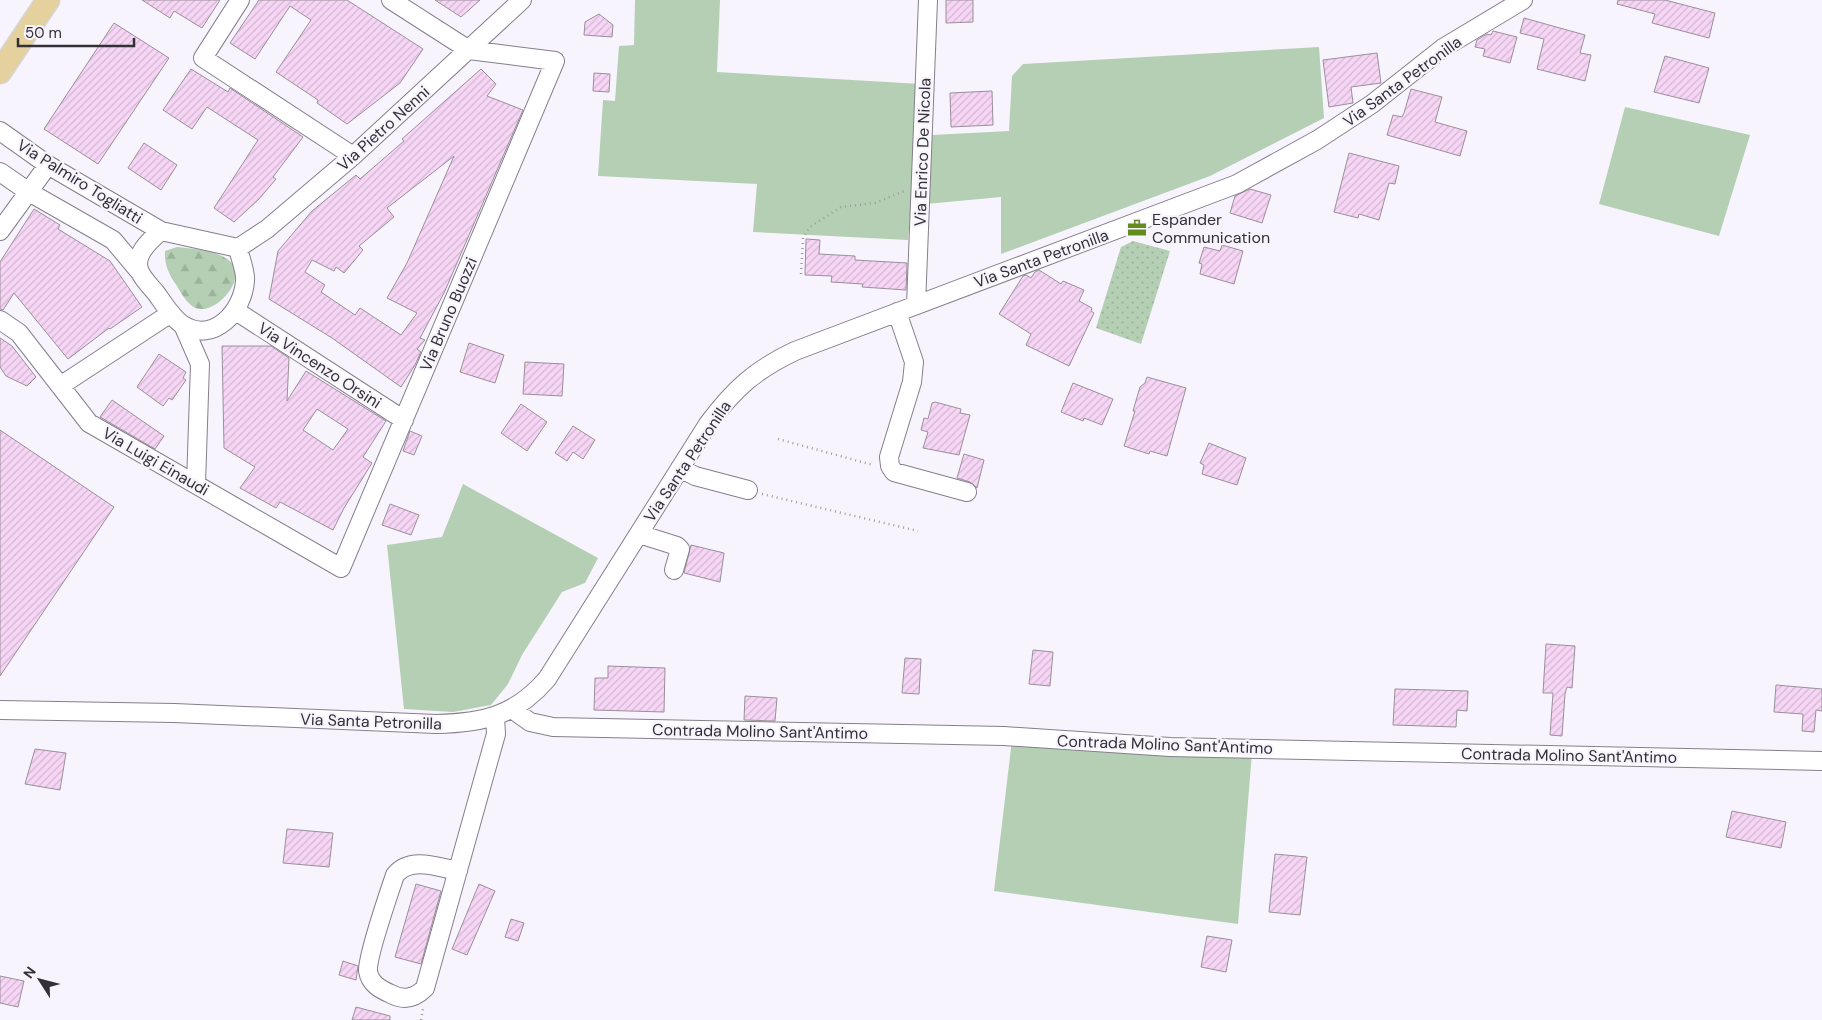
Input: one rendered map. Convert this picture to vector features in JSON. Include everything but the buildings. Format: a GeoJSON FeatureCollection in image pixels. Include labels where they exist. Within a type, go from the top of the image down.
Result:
{"type":"FeatureCollection","features":[{"type":"Feature","properties":{"kind":"main road"},"geometry":{"type":"LineString","coordinates":[[0,72],[45,1]]}},
{"type":"Feature","properties":{"kind":"street"},"geometry":{"type":"LineString","coordinates":[[240,0],[203,58],[353,156]]}},
{"type":"Feature","properties":{"kind":"street"},"geometry":{"type":"LineString","coordinates":[[391,0],[469,50]]}},
{"type":"Feature","properties":{"kind":"street","name":"Via Pietro Nenni"},"geometry":{"type":"LineString","coordinates":[[238,248],[267,229],[353,156],[522,0]]}},
{"type":"Feature","properties":{"kind":"street","name":"Via Enrico De Nicola"},"geometry":{"type":"LineString","coordinates":[[916,305],[928,0]]}},
{"type":"Feature","properties":{"kind":"street","name":"Via Santa Petronilla"},"geometry":{"type":"LineString","coordinates":[[0,710],[174,713],[426,724],[467,723],[495,717],[532,696],[547,679],[680,468],[728,398],[750,376],[770,363],[795,351],[1237,184],[1262,172],[1325,135],[1372,104],[1442,48],[1523,0]]}},
{"type":"Feature","properties":{"kind":"street","name":"Via Bruno Buozzi"},"geometry":{"type":"LineString","coordinates":[[341,568],[555,61],[469,50]]}},
{"type":"Feature","properties":{"kind":"street","name":"Via Palmiro Togliatti"},"geometry":{"type":"LineString","coordinates":[[0,131],[48,165],[161,231]]}},
{"type":"Feature","properties":{"kind":"street"},"geometry":{"type":"LineString","coordinates":[[0,231],[48,165]]}},
{"type":"Feature","properties":{"kind":"street","name":"Via Palmiro Togliatti"},"geometry":{"type":"LineString","coordinates":[[0,172],[29,192],[113,240],[139,271]]}},
{"type":"Feature","properties":{"kind":"street"},"geometry":{"type":"LineString","coordinates":[[177,319],[200,331],[212,329],[225,322],[236,311],[243,295],[246,279],[238,248],[161,231],[147,242],[140,256],[139,271],[177,319],[200,364],[196,484]]}},
{"type":"Feature","properties":{"kind":"street","name":"Via Vincenzo Orsini"},"geometry":{"type":"LineString","coordinates":[[236,311],[404,420]]}},
{"type":"Feature","properties":{"kind":"street"},"geometry":{"type":"LineString","coordinates":[[897,312],[914,362],[912,382],[889,457],[890,466],[894,472],[967,492]]}},
{"type":"Feature","properties":{"kind":"street"},"geometry":{"type":"LineString","coordinates":[[60,386],[177,319]]}},
{"type":"Feature","properties":{"kind":"street","name":"Via Luigi Einaudi"},"geometry":{"type":"LineString","coordinates":[[0,320],[19,333],[89,422],[178,476],[196,484],[341,568]]}},
{"type":"Feature","properties":{"kind":"street"},"geometry":{"type":"LineString","coordinates":[[680,468],[695,476],[748,490]]}},
{"type":"Feature","properties":{"kind":"street"},"geometry":{"type":"LineString","coordinates":[[639,534],[677,546],[680,549],[674,570]]}},
{"type":"Feature","properties":{"kind":"street","name":"Contrada Molino Sant'Antimo"},"geometry":{"type":"LineString","coordinates":[[512,709],[530,722],[553,728],[1004,736],[1170,747],[1822,761]]}},
{"type":"Feature","properties":{"kind":"street"},"geometry":{"type":"LineString","coordinates":[[458,871],[425,864],[410,864],[398,870],[368,964],[372,982],[380,989],[396,997],[409,998],[417,996],[426,988],[496,734],[495,717]]}},
{"type":"Feature","properties":{"kind":"path"},"geometry":{"type":"LineString","coordinates":[[801,274],[803,238],[810,227],[841,207],[875,203],[907,190],[921,178]]}},
{"type":"Feature","properties":{"kind":"path"},"geometry":{"type":"LineString","coordinates":[[778,439],[882,467],[890,466]]}},
{"type":"Feature","properties":{"kind":"path"},"geometry":{"type":"LineString","coordinates":[[748,490],[918,531]]}},
{"type":"Feature","properties":{"kind":"green space"},"geometry":{"type":"Polygon","coordinates":[[[635,0],[720,0],[717,72],[921,84],[908,240],[753,232],[757,184],[598,176],[603,100],[615,101],[619,46],[634,45],[635,0]]]}},
{"type":"Feature","properties":{"kind":"green space"},"geometry":{"type":"Polygon","coordinates":[[[1319,47],[1324,118],[1210,176],[1001,254],[1001,197],[926,204],[932,135],[1009,131],[1012,76],[1023,64],[1319,47]]]}},
{"type":"Feature","properties":{"kind":"green space"},"geometry":{"type":"Polygon","coordinates":[[[1625,107],[1750,135],[1719,236],[1599,204],[1625,107]]]}},
{"type":"Feature","properties":{"kind":"green space"},"geometry":{"type":"Polygon","coordinates":[[[1133,241],[1170,251],[1141,344],[1096,328],[1121,247],[1133,241]]]}},
{"type":"Feature","properties":{"kind":"green space"},"geometry":{"type":"Polygon","coordinates":[[[177,247],[213,253],[231,262],[236,276],[229,292],[223,299],[208,308],[201,309],[190,304],[169,273],[165,261],[165,251],[177,247]]]}},
{"type":"Feature","properties":{"kind":"green space"},"geometry":{"type":"Polygon","coordinates":[[[463,484],[598,558],[585,583],[562,592],[522,655],[508,684],[491,705],[453,712],[404,709],[387,545],[442,537],[463,484]]]}},
{"type":"Feature","properties":{"kind":"green space"},"geometry":{"type":"Polygon","coordinates":[[[1012,740],[1252,753],[1238,924],[994,891],[1012,740]]]}},
{"type":"Feature","properties":{"kind":"place","name":"Espander Communication"},"geometry":{"type":"Point","coordinates":[1137,228]}}]}
